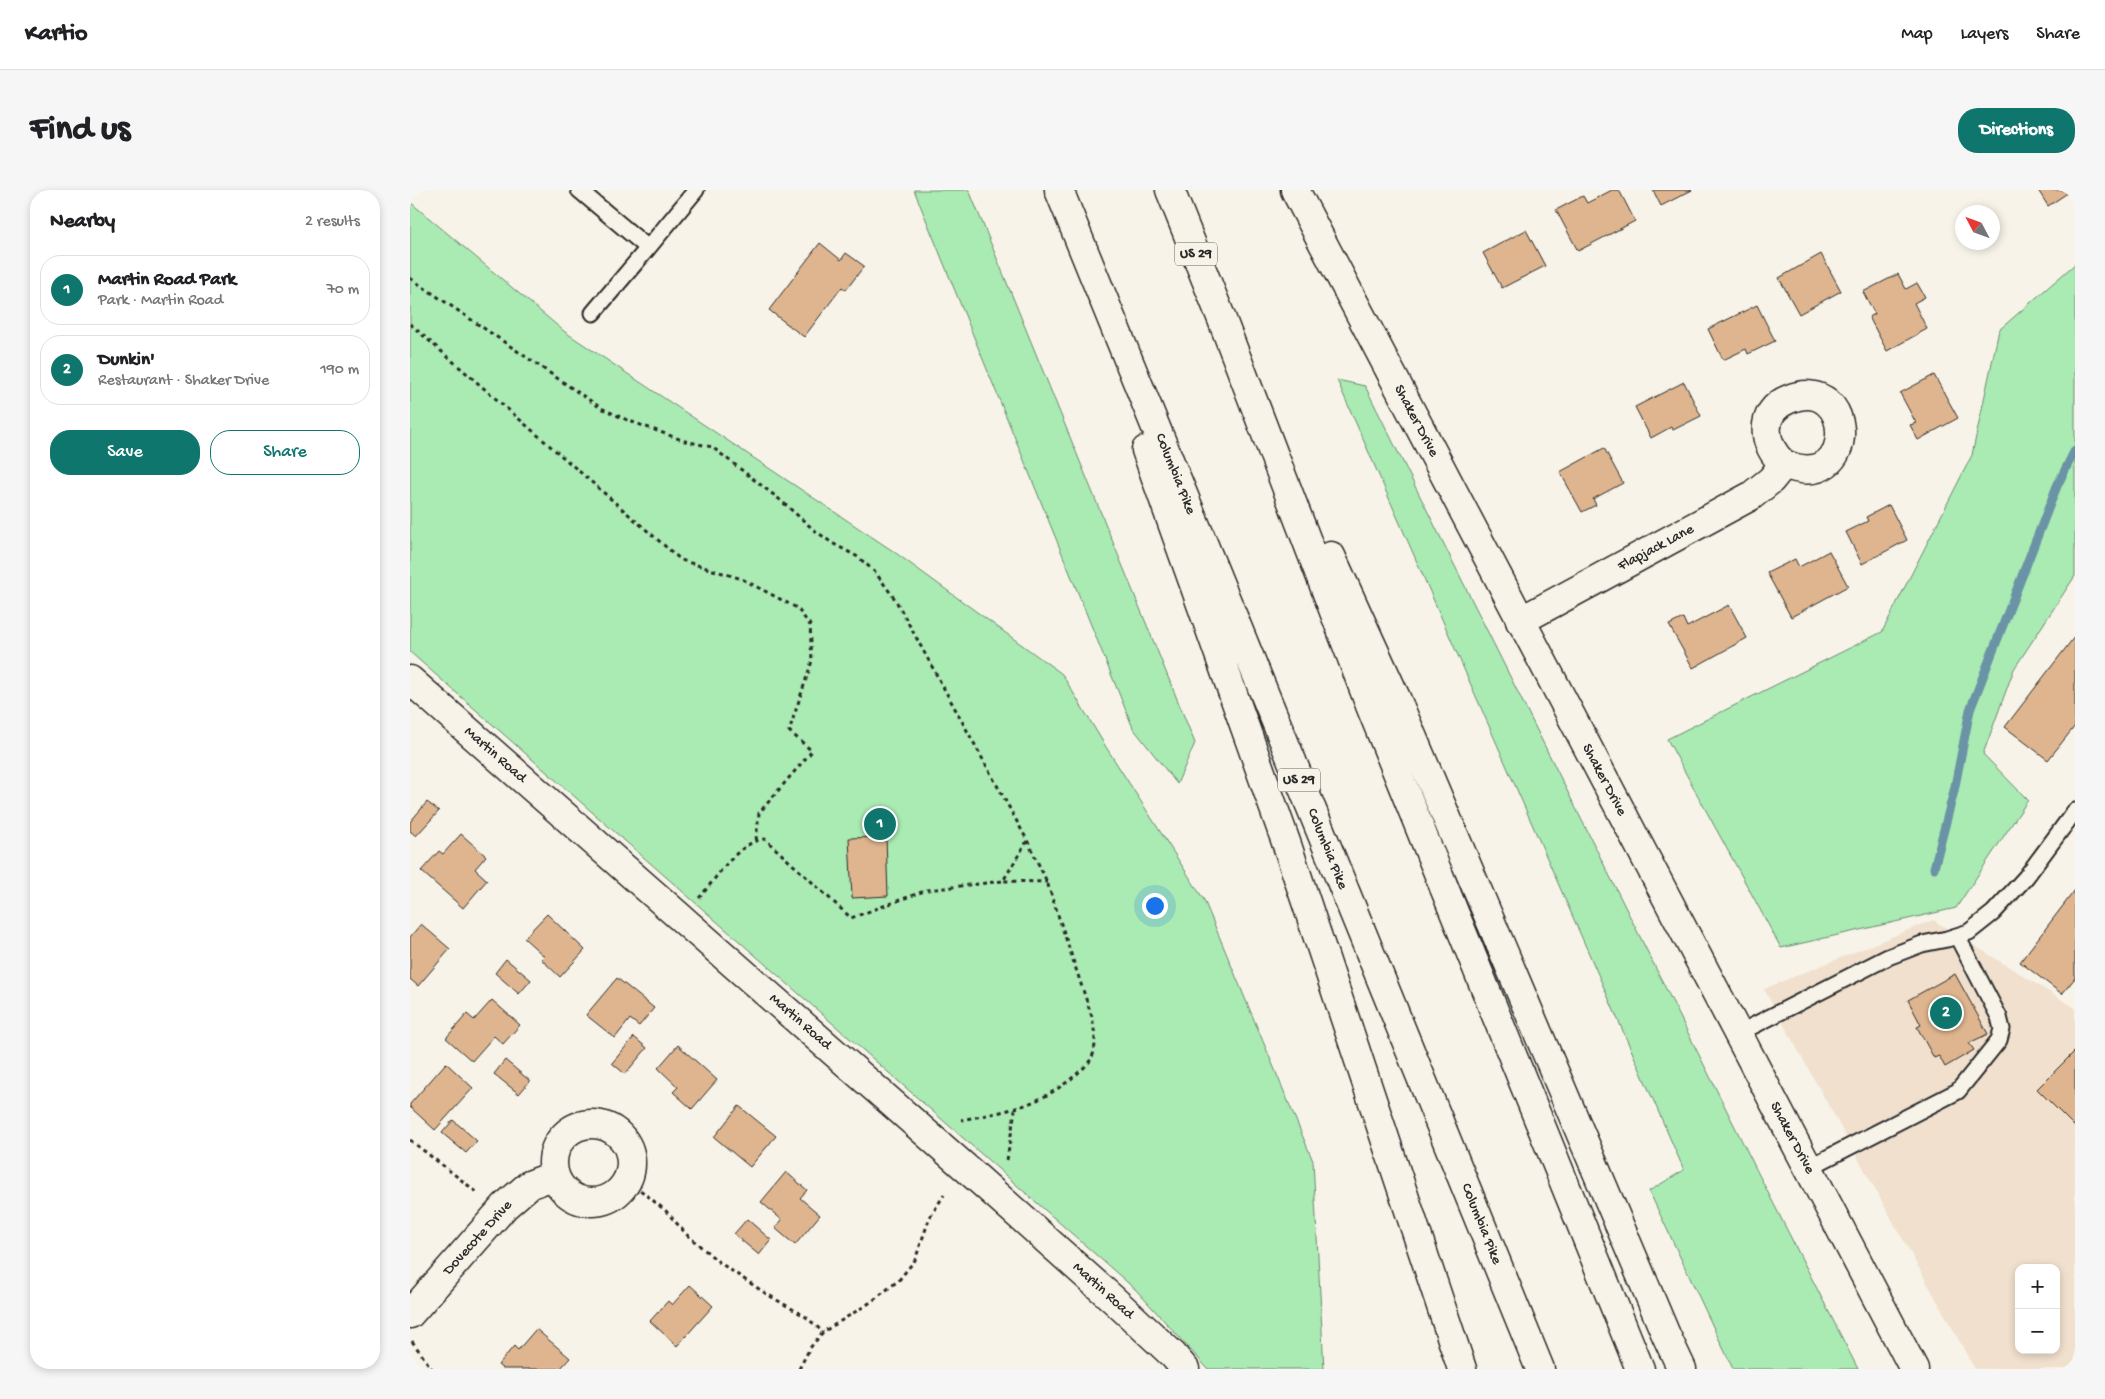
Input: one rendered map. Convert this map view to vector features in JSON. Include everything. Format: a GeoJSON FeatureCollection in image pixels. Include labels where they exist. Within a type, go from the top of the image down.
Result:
{"type":"FeatureCollection","features":[{"type":"Feature","properties":{"kind":"main road"},"geometry":{"type":"LineString","coordinates":[[1053,190],[1287,844],[1462,1369]]}},
{"type":"Feature","properties":{"kind":"main road","name":"Columbia Pike"},"geometry":{"type":"LineString","coordinates":[[1059,190],[1540,1369]]}},
{"type":"Feature","properties":{"kind":"main road","name":"US 29"},"geometry":{"type":"LineString","coordinates":[[1170,190],[1221,317],[1370,708],[1640,1369]]}},
{"type":"Feature","properties":{"kind":"main road","name":"Shaker Drive"},"geometry":{"type":"LineString","coordinates":[[1295,190],[1914,1369]]}},
{"type":"Feature","properties":{"kind":"main road"},"geometry":{"type":"LineString","coordinates":[[1221,317],[1396,698],[1662,1326],[1682,1369]]}},
{"type":"Feature","properties":{"kind":"main road","name":"Flapjack Lane"},"geometry":{"type":"LineString","coordinates":[[1520,621],[1751,496],[1772,480],[1784,464]]}},
{"type":"Feature","properties":{"kind":"main road","name":"Martin Road"},"geometry":{"type":"LineString","coordinates":[[410,680],[1100,1288],[1173,1355],[1185,1369]]}},
{"type":"Feature","properties":{"kind":"main road"},"geometry":{"type":"LineString","coordinates":[[590,1124],[603,1126],[618,1134],[628,1147],[632,1164],[628,1180],[615,1195],[603,1201],[584,1202],[575,1198],[562,1188],[555,1175],[553,1161],[557,1147],[566,1135],[577,1127],[590,1124]]}},
{"type":"Feature","properties":{"kind":"main road","name":"Dovecote Drive"},"geometry":{"type":"LineString","coordinates":[[410,1314],[506,1206],[529,1184],[555,1175]]}},
{"type":"Feature","properties":{"kind":"lane"},"geometry":{"type":"LineString","coordinates":[[579,190],[648,248]]}},
{"type":"Feature","properties":{"kind":"lane"},"geometry":{"type":"LineString","coordinates":[[593,313],[696,190]]}},
{"type":"Feature","properties":{"kind":"lane"},"geometry":{"type":"LineString","coordinates":[[1737,1034],[1888,957],[1922,944],[1969,932],[1994,913],[2026,877],[2075,811]]}},
{"type":"Feature","properties":{"kind":"lane"},"geometry":{"type":"LineString","coordinates":[[1808,1168],[1958,1091],[1999,1040],[2002,1029],[1999,1017],[1957,936]]}},
{"type":"Feature","properties":{"kind":"path"},"geometry":{"type":"LineString","coordinates":[[410,278],[601,408],[626,420],[686,441],[712,447],[780,499],[813,529],[832,543],[858,557],[875,572],[896,599],[1027,840],[1047,882],[1092,1017],[1095,1040],[1092,1059],[1058,1089],[1034,1103],[1015,1110],[961,1120]]}},
{"type":"Feature","properties":{"kind":"path"},"geometry":{"type":"LineString","coordinates":[[410,324],[682,560],[742,578],[797,608],[810,625],[812,661],[789,731],[812,751],[759,813],[756,840]]}},
{"type":"Feature","properties":{"kind":"path"},"geometry":{"type":"LineString","coordinates":[[681,918],[742,848],[756,840],[765,839],[851,918],[927,890],[1003,881],[1047,882]]}},
{"type":"Feature","properties":{"kind":"path"},"geometry":{"type":"LineString","coordinates":[[1003,881],[1027,840]]}},
{"type":"Feature","properties":{"kind":"path"},"geometry":{"type":"LineString","coordinates":[[1007,1160],[1015,1110]]}},
{"type":"Feature","properties":{"kind":"path"},"geometry":{"type":"LineString","coordinates":[[410,1140],[479,1194],[506,1206]]}},
{"type":"Feature","properties":{"kind":"path"},"geometry":{"type":"LineString","coordinates":[[628,1180],[666,1211],[686,1234],[720,1263],[765,1294],[806,1317],[823,1332]]}},
{"type":"Feature","properties":{"kind":"path"},"geometry":{"type":"LineString","coordinates":[[799,1369],[810,1348],[823,1332],[871,1302],[900,1280],[915,1260],[930,1217],[944,1195]]}},
{"type":"Feature","properties":{"kind":"path"},"geometry":{"type":"LineString","coordinates":[[410,1339],[432,1369]]}},
{"type":"Feature","properties":{"kind":"shaded area"},"geometry":{"type":"Polygon","coordinates":[[[1933,920],[2075,1008],[2075,1369],[1975,1369],[1764,989],[1933,920]]]}},
{"type":"Feature","properties":{"kind":"green space"},"geometry":{"type":"Polygon","coordinates":[[[914,190],[969,190],[1195,743],[1177,784],[1133,728],[914,190]]]}},
{"type":"Feature","properties":{"kind":"green space"},"geometry":{"type":"Polygon","coordinates":[[[410,202],[565,332],[893,551],[1062,674],[1106,747],[1204,900],[1313,1161],[1324,1369],[1208,1369],[1136,1290],[410,652],[410,202]]]}},
{"type":"Feature","properties":{"kind":"green space"},"geometry":{"type":"Polygon","coordinates":[[[2075,264],[2075,576],[2014,669],[1983,754],[2028,800],[1956,908],[1781,948],[1667,739],[1882,632],[1972,455],[1999,330],[2075,264]]]}},
{"type":"Feature","properties":{"kind":"green space"},"geometry":{"type":"Polygon","coordinates":[[[1337,380],[1365,386],[1758,1173],[1858,1369],[1733,1369],[1649,1191],[1684,1170],[1337,380]]]}},
{"type":"Feature","properties":{"kind":"building"},"geometry":{"type":"Polygon","coordinates":[[[1612,190],[1619,190],[1635,221],[1578,251],[1556,210],[1583,196],[1587,203],[1612,190]]]}},
{"type":"Feature","properties":{"kind":"building"},"geometry":{"type":"Polygon","coordinates":[[[1653,190],[1692,190],[1661,206],[1653,190]]]}},
{"type":"Feature","properties":{"kind":"building"},"geometry":{"type":"Polygon","coordinates":[[[2038,190],[2072,190],[2048,206],[2038,190]]]}},
{"type":"Feature","properties":{"kind":"building"},"geometry":{"type":"Polygon","coordinates":[[[1526,230],[1545,266],[1502,288],[1483,253],[1526,230]]]}},
{"type":"Feature","properties":{"kind":"building"},"geometry":{"type":"Polygon","coordinates":[[[820,243],[841,260],[846,253],[864,266],[846,290],[842,287],[804,337],[769,310],[820,243]]]}},
{"type":"Feature","properties":{"kind":"building"},"geometry":{"type":"Polygon","coordinates":[[[1821,254],[1841,291],[1799,314],[1779,278],[1821,254]]]}},
{"type":"Feature","properties":{"kind":"building"},"geometry":{"type":"Polygon","coordinates":[[[1898,274],[1906,289],[1917,283],[1925,297],[1914,303],[1927,329],[1887,351],[1869,317],[1875,314],[1863,292],[1898,274]]]}},
{"type":"Feature","properties":{"kind":"building"},"geometry":{"type":"Polygon","coordinates":[[[1757,305],[1775,341],[1748,354],[1746,349],[1723,360],[1708,329],[1757,305]]]}},
{"type":"Feature","properties":{"kind":"building"},"geometry":{"type":"Polygon","coordinates":[[[1934,375],[1958,418],[1918,440],[1910,425],[1916,423],[1900,393],[1934,375]]]}},
{"type":"Feature","properties":{"kind":"building"},"geometry":{"type":"Polygon","coordinates":[[[1684,382],[1701,416],[1673,430],[1671,427],[1651,438],[1635,407],[1684,382]]]}},
{"type":"Feature","properties":{"kind":"building"},"geometry":{"type":"Polygon","coordinates":[[[1604,448],[1623,483],[1593,499],[1596,505],[1582,512],[1560,472],[1604,448]]]}},
{"type":"Feature","properties":{"kind":"building"},"geometry":{"type":"Polygon","coordinates":[[[1889,505],[1907,540],[1862,564],[1846,532],[1868,521],[1866,517],[1889,505]]]}},
{"type":"Feature","properties":{"kind":"building"},"geometry":{"type":"Polygon","coordinates":[[[1829,551],[1848,586],[1791,617],[1767,573],[1795,559],[1799,567],[1829,551]]]}},
{"type":"Feature","properties":{"kind":"building"},"geometry":{"type":"Polygon","coordinates":[[[1729,605],[1747,638],[1693,668],[1669,625],[1683,618],[1687,627],[1729,605]]]}},
{"type":"Feature","properties":{"kind":"building"},"geometry":{"type":"Polygon","coordinates":[[[2075,636],[2075,726],[2048,760],[2005,727],[2075,636]]]}},
{"type":"Feature","properties":{"kind":"building"},"geometry":{"type":"Polygon","coordinates":[[[427,802],[439,811],[416,836],[410,831],[410,822],[427,802]]]}},
{"type":"Feature","properties":{"kind":"building"},"geometry":{"type":"Polygon","coordinates":[[[461,834],[486,856],[475,869],[487,880],[463,908],[421,871],[439,851],[443,854],[461,834]]]}},
{"type":"Feature","properties":{"kind":"building"},"geometry":{"type":"Polygon","coordinates":[[[886,837],[888,896],[852,898],[849,838],[886,837]]]}},
{"type":"Feature","properties":{"kind":"building"},"geometry":{"type":"Polygon","coordinates":[[[2075,890],[2075,978],[2062,994],[2020,962],[2075,890]]]}},
{"type":"Feature","properties":{"kind":"building"},"geometry":{"type":"Polygon","coordinates":[[[547,914],[585,950],[560,977],[541,959],[544,956],[524,938],[547,914]]]}},
{"type":"Feature","properties":{"kind":"building"},"geometry":{"type":"Polygon","coordinates":[[[421,924],[450,949],[418,986],[410,979],[410,937],[421,924]]]}},
{"type":"Feature","properties":{"kind":"building"},"geometry":{"type":"Polygon","coordinates":[[[506,959],[531,980],[519,994],[495,973],[506,959]]]}},
{"type":"Feature","properties":{"kind":"building"},"geometry":{"type":"Polygon","coordinates":[[[1955,974],[1988,1034],[1969,1043],[1974,1050],[1945,1067],[1939,1056],[1934,1058],[1917,1027],[1921,1025],[1908,1000],[1955,974]]]}},
{"type":"Feature","properties":{"kind":"building"},"geometry":{"type":"Polygon","coordinates":[[[617,978],[654,1008],[639,1026],[630,1019],[615,1038],[586,1015],[617,978]]]}},
{"type":"Feature","properties":{"kind":"building"},"geometry":{"type":"Polygon","coordinates":[[[492,1000],[520,1025],[503,1044],[494,1036],[472,1061],[446,1038],[467,1014],[474,1020],[492,1000]]]}},
{"type":"Feature","properties":{"kind":"building"},"geometry":{"type":"Polygon","coordinates":[[[634,1037],[647,1048],[625,1074],[612,1063],[634,1037]]]}},
{"type":"Feature","properties":{"kind":"building"},"geometry":{"type":"Polygon","coordinates":[[[678,1045],[717,1080],[692,1109],[673,1092],[678,1087],[658,1068],[678,1045]]]}},
{"type":"Feature","properties":{"kind":"building"},"geometry":{"type":"Polygon","coordinates":[[[2075,1051],[2075,1127],[2037,1089],[2075,1051]]]}},
{"type":"Feature","properties":{"kind":"building"},"geometry":{"type":"Polygon","coordinates":[[[505,1060],[530,1081],[519,1094],[494,1074],[505,1060]]]}},
{"type":"Feature","properties":{"kind":"building"},"geometry":{"type":"Polygon","coordinates":[[[446,1063],[473,1088],[435,1130],[410,1107],[410,1104],[446,1063]]]}},
{"type":"Feature","properties":{"kind":"building"},"geometry":{"type":"Polygon","coordinates":[[[739,1106],[776,1136],[750,1167],[714,1137],[739,1106]]]}},
{"type":"Feature","properties":{"kind":"building"},"geometry":{"type":"Polygon","coordinates":[[[453,1120],[477,1141],[466,1153],[442,1133],[453,1120]]]}},
{"type":"Feature","properties":{"kind":"building"},"geometry":{"type":"Polygon","coordinates":[[[786,1172],[807,1190],[800,1198],[820,1215],[795,1245],[775,1228],[782,1220],[761,1202],[786,1172]]]}},
{"type":"Feature","properties":{"kind":"building"},"geometry":{"type":"Polygon","coordinates":[[[747,1219],[771,1240],[759,1255],[734,1234],[747,1219]]]}},
{"type":"Feature","properties":{"kind":"building"},"geometry":{"type":"Polygon","coordinates":[[[690,1285],[713,1306],[677,1346],[650,1321],[668,1301],[672,1305],[690,1285]]]}},
{"type":"Feature","properties":{"kind":"building"},"geometry":{"type":"Polygon","coordinates":[[[536,1329],[570,1358],[560,1369],[503,1369],[498,1365],[514,1346],[518,1350],[536,1329]]]}},
{"type":"Feature","properties":{"kind":"waterway"},"geometry":{"type":"LineString","coordinates":[[1934,868],[1954,791],[1970,710],[2057,486],[2075,450]]}},
{"type":"Feature","properties":{"kind":"place","name":"Martin Road Park"},"geometry":{"type":"Point","coordinates":[880,824]}},
{"type":"Feature","properties":{"kind":"place","name":"Dunkin'"},"geometry":{"type":"Point","coordinates":[1946,1013]}}]}
